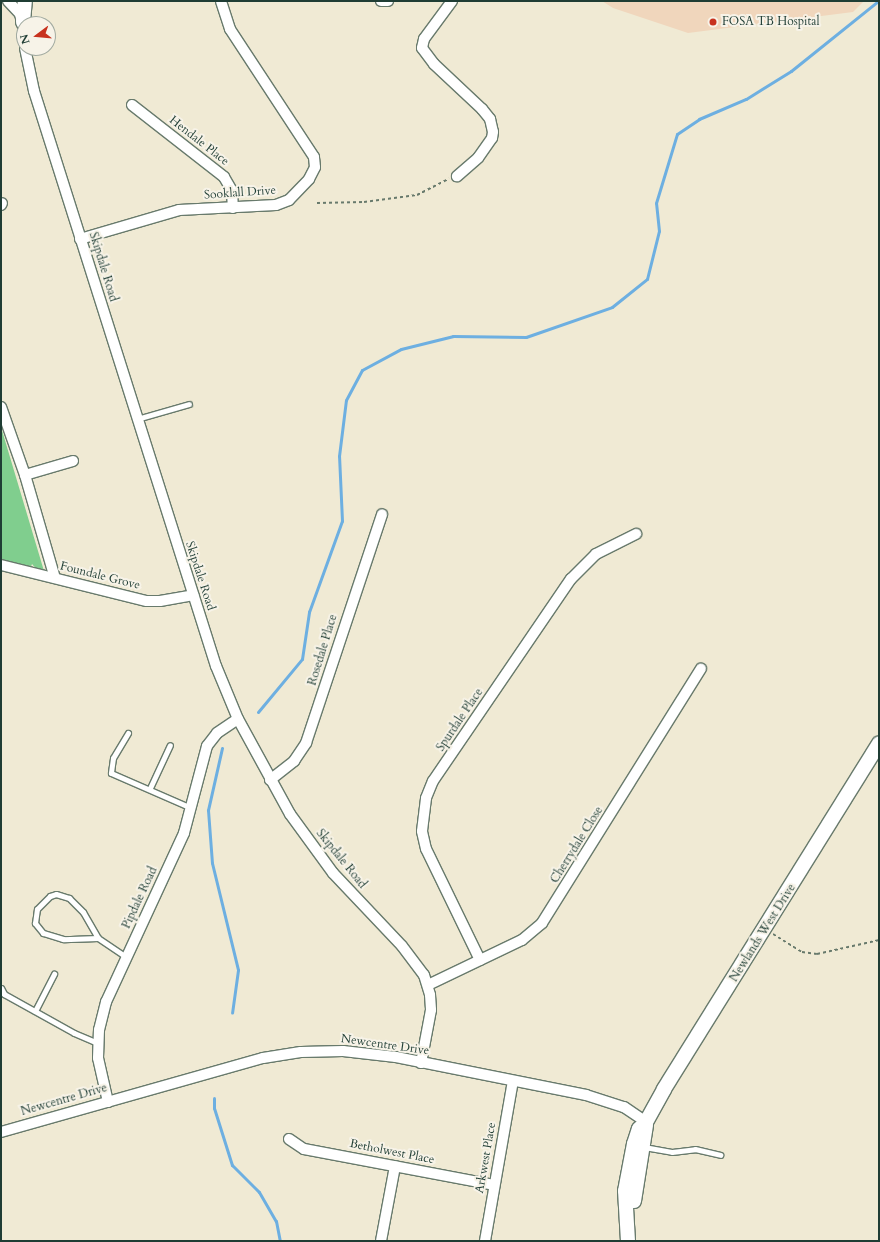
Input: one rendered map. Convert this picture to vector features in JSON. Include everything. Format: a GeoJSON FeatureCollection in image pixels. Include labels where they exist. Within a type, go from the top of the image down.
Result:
{"type":"FeatureCollection","features":[{"type":"Feature","properties":{"kind":"street"},"geometry":{"type":"LineString","coordinates":[[8,1],[16,8],[19,16]]}},
{"type":"Feature","properties":{"kind":"street"},"geometry":{"type":"LineString","coordinates":[[24,16],[25,1]]}},
{"type":"Feature","properties":{"kind":"street","name":"Sooklall Drive"},"geometry":{"type":"LineString","coordinates":[[80,239],[164,213],[276,205],[289,200],[309,179],[315,162],[230,28],[221,1]]}},
{"type":"Feature","properties":{"kind":"street"},"geometry":{"type":"LineString","coordinates":[[381,1],[388,1]]}},
{"type":"Feature","properties":{"kind":"street"},"geometry":{"type":"LineString","coordinates":[[452,1],[424,39],[422,48],[434,64],[482,109],[490,119],[493,132],[492,138],[478,158],[457,176]]}},
{"type":"Feature","properties":{"kind":"street","name":"Skipdale Road"},"geometry":{"type":"LineString","coordinates":[[27,56],[34,91],[136,419],[216,666],[238,719],[270,780],[290,814],[333,873],[411,957],[428,985],[431,1010],[422,1063]]}},
{"type":"Feature","properties":{"kind":"street","name":"Hendale Place"},"geometry":{"type":"LineString","coordinates":[[132,105],[224,178],[232,191],[233,208]]}},
{"type":"Feature","properties":{"kind":"street"},"geometry":{"type":"LineString","coordinates":[[1,407],[25,475],[55,578]]}},
{"type":"Feature","properties":{"kind":"street"},"geometry":{"type":"LineString","coordinates":[[25,475],[73,461]]}},
{"type":"Feature","properties":{"kind":"street","name":"Rosedale Place"},"geometry":{"type":"LineString","coordinates":[[270,780],[294,761],[306,743],[382,514]]}},
{"type":"Feature","properties":{"kind":"street","name":"Spurdale Place"},"geometry":{"type":"LineString","coordinates":[[480,960],[426,849],[422,831],[426,798],[433,782],[571,579],[596,554],[636,534]]}},
{"type":"Feature","properties":{"kind":"street","name":"Foundale Grove"},"geometry":{"type":"LineString","coordinates":[[1,565],[153,602],[193,596]]}},
{"type":"Feature","properties":{"kind":"street","name":"Cherrydale Close"},"geometry":{"type":"LineString","coordinates":[[428,985],[522,940],[542,923],[701,669]]}},
{"type":"Feature","properties":{"kind":"street","name":"Pipdale Road"},"geometry":{"type":"LineString","coordinates":[[108,1102],[100,1071],[98,1043],[106,1002],[177,850],[192,808],[207,746],[217,733],[238,719]]}},
{"type":"Feature","properties":{"kind":"street","name":"Newlands West Drive"},"geometry":{"type":"LineString","coordinates":[[628,1241],[625,1207],[628,1172],[637,1134],[646,1122],[664,1088],[766,929],[879,743]]}},
{"type":"Feature","properties":{"kind":"street","name":"Newcentre Drive"},"geometry":{"type":"LineString","coordinates":[[1,1132],[280,1054],[343,1051],[422,1063],[586,1095],[614,1103],[646,1122]]}},
{"type":"Feature","properties":{"kind":"street","name":"Arkwest Place"},"geometry":{"type":"LineString","coordinates":[[485,1241],[513,1081]]}},
{"type":"Feature","properties":{"kind":"street","name":"Newlands West Drive"},"geometry":{"type":"LineString","coordinates":[[637,1241],[635,1187],[643,1147],[646,1122]]}},
{"type":"Feature","properties":{"kind":"street","name":"Betholwest Place"},"geometry":{"type":"LineString","coordinates":[[289,1139],[304,1149],[494,1185]]}},
{"type":"Feature","properties":{"kind":"street"},"geometry":{"type":"LineString","coordinates":[[381,1241],[395,1166]]}},
{"type":"Feature","properties":{"kind":"lane"},"geometry":{"type":"LineString","coordinates":[[136,419],[189,404]]}},
{"type":"Feature","properties":{"kind":"lane"},"geometry":{"type":"LineString","coordinates":[[128,733],[113,758],[110,770],[112,774],[150,788],[192,808]]}},
{"type":"Feature","properties":{"kind":"lane"},"geometry":{"type":"LineString","coordinates":[[150,788],[170,745]]}},
{"type":"Feature","properties":{"kind":"lane"},"geometry":{"type":"LineString","coordinates":[[98,938],[63,939],[43,933],[35,923],[37,908],[50,896],[56,894],[69,898],[83,912],[98,938],[126,957]]}},
{"type":"Feature","properties":{"kind":"lane"},"geometry":{"type":"LineString","coordinates":[[35,1011],[54,974]]}},
{"type":"Feature","properties":{"kind":"lane"},"geometry":{"type":"LineString","coordinates":[[1,988],[4,994],[74,1033],[98,1043]]}},
{"type":"Feature","properties":{"kind":"lane"},"geometry":{"type":"LineString","coordinates":[[643,1147],[672,1152],[695,1149],[720,1155]]}},
{"type":"Feature","properties":{"kind":"path"},"geometry":{"type":"LineString","coordinates":[[316,203],[364,202],[417,195],[457,176]]}},
{"type":"Feature","properties":{"kind":"path"},"geometry":{"type":"LineString","coordinates":[[766,929],[802,952],[817,954],[879,940]]}},
{"type":"Feature","properties":{"kind":"shaded area","name":"FOSA TB Hospital"},"geometry":{"type":"Polygon","coordinates":[[[602,1],[864,1],[853,12],[688,33],[613,8],[602,1]]]}},
{"type":"Feature","properties":{"kind":"green space"},"geometry":{"type":"Polygon","coordinates":[[[1,427],[44,571],[41,569],[38,571],[32,564],[29,572],[1,561],[1,427]]]}},
{"type":"Feature","properties":{"kind":"waterway"},"geometry":{"type":"LineString","coordinates":[[258,712],[302,659],[309,612],[342,521],[339,456],[346,400],[362,370],[401,349],[453,336],[526,337],[612,307],[647,279],[659,231],[656,203],[677,134],[699,119],[746,99],[791,71],[878,1]]}},
{"type":"Feature","properties":{"kind":"waterway"},"geometry":{"type":"LineString","coordinates":[[222,748],[208,810],[212,863],[238,970],[232,1013]]}},
{"type":"Feature","properties":{"kind":"waterway"},"geometry":{"type":"LineString","coordinates":[[214,1098],[214,1108],[232,1165],[259,1192],[276,1221],[280,1241]]}},
{"type":"Feature","properties":{"kind":"place","name":"FOSA TB Hospital"},"geometry":{"type":"Point","coordinates":[713,22]}}]}
